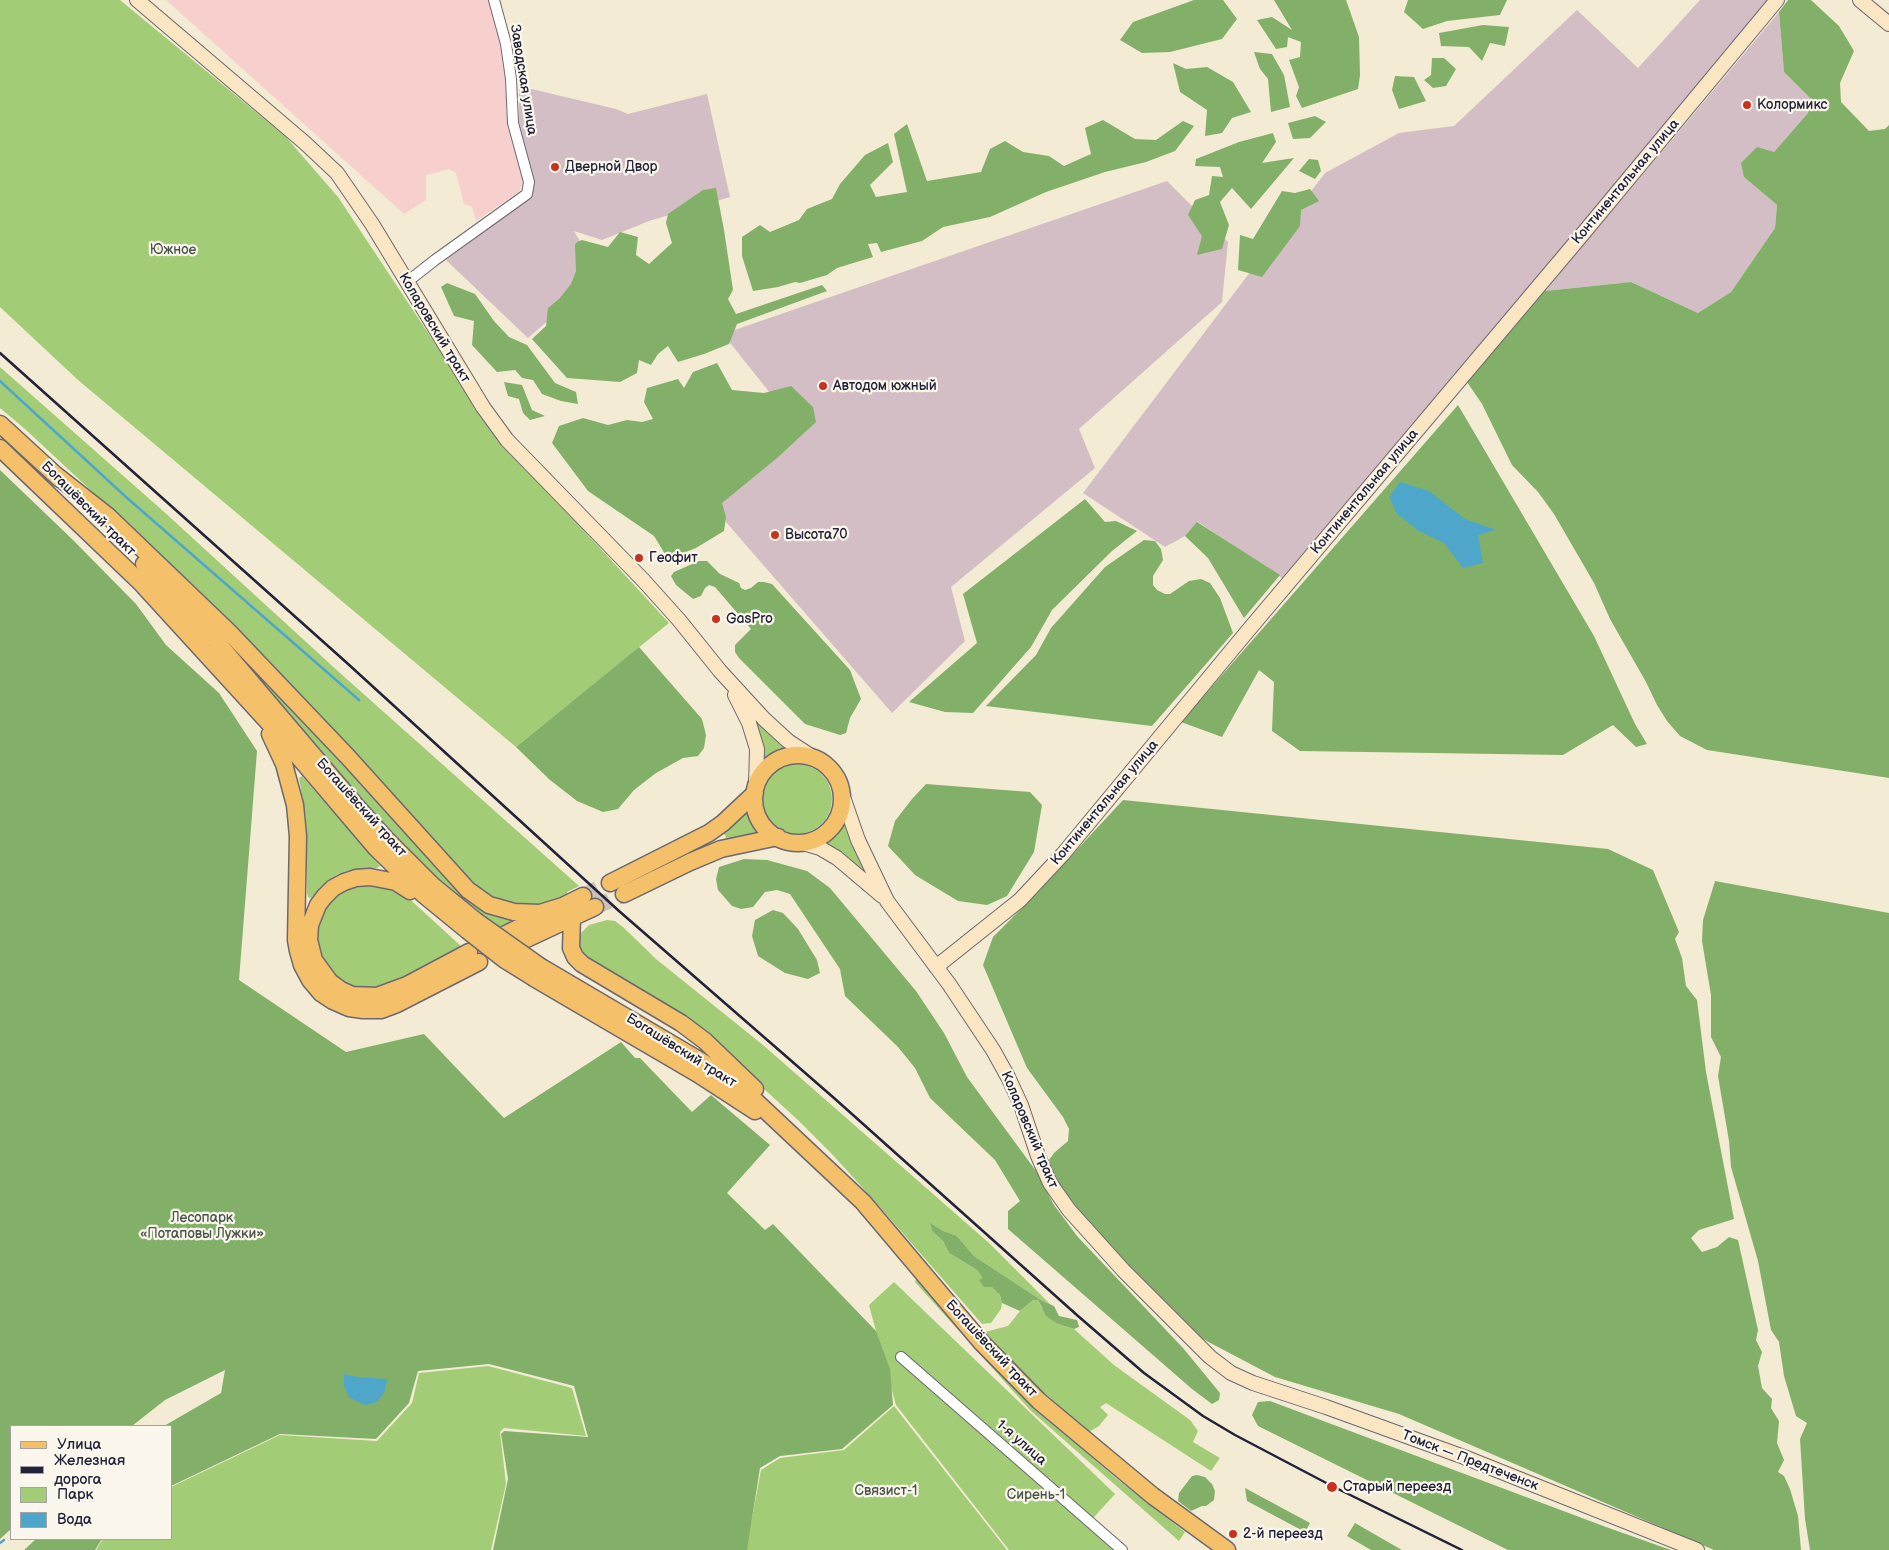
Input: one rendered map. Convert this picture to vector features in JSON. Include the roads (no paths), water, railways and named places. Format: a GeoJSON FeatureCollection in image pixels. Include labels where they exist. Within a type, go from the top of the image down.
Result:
{"type":"FeatureCollection","features":[{"type":"Feature","properties":{"kind":"main road","name":"Коларовский тракт"},"geometry":{"type":"LineString","coordinates":[[137,0],[305,143],[337,173],[407,282],[483,408],[507,440],[680,620],[720,671],[740,701],[754,737],[758,764],[756,789]]}},
{"type":"Feature","properties":{"kind":"main road","name":"Континентальная улица"},"geometry":{"type":"LineString","coordinates":[[936,967],[1020,900],[1063,854],[1777,0]]}},
{"type":"Feature","properties":{"kind":"main road"},"geometry":{"type":"LineString","coordinates":[[1860,0],[1889,24]]}},
{"type":"Feature","properties":{"kind":"main road","name":"Богашёвский тракт"},"geometry":{"type":"LineString","coordinates":[[0,424],[52,472],[154,574],[216,641],[357,807],[505,960],[537,972],[747,1107],[779,1124],[864,1202],[982,1343],[1039,1401],[1153,1496],[1226,1550]]}},
{"type":"Feature","properties":{"kind":"main road","name":"Богашёвский тракт"},"geometry":{"type":"LineString","coordinates":[[0,448],[142,584],[280,735],[376,848],[446,915],[472,926]]}},
{"type":"Feature","properties":{"kind":"main road"},"geometry":{"type":"LineString","coordinates":[[52,472],[108,516],[229,632],[348,758],[468,890],[489,905],[514,912],[569,912]]}},
{"type":"Feature","properties":{"kind":"main road","name":"Коларовский тракт"},"geometry":{"type":"LineString","coordinates":[[720,671],[777,732],[814,758]]}},
{"type":"Feature","properties":{"kind":"main road"},"geometry":{"type":"LineString","coordinates":[[233,684],[264,724],[274,741],[292,788],[298,836],[296,940],[302,965],[310,980],[321,992],[333,1001],[349,1008],[381,1010],[397,1004],[474,957],[392,992],[378,996],[364,997],[340,990],[330,982],[317,966],[310,949],[309,940],[310,925],[318,905],[333,888],[356,878],[370,877],[396,882],[446,915]]}},
{"type":"Feature","properties":{"kind":"main road"},"geometry":{"type":"LineString","coordinates":[[610,883],[709,833],[723,823],[756,789],[764,771],[776,761],[798,755],[821,761],[832,771],[869,866],[887,901]]}},
{"type":"Feature","properties":{"kind":"main road"},"geometry":{"type":"LineString","coordinates":[[756,789],[755,808],[761,822],[771,833],[778,837],[820,848],[837,858],[887,901]]}},
{"type":"Feature","properties":{"kind":"main road"},"geometry":{"type":"LineString","coordinates":[[800,842],[815,839],[832,826],[841,806],[841,791]]}},
{"type":"Feature","properties":{"kind":"main road"},"geometry":{"type":"LineString","coordinates":[[624,894],[721,849],[778,837]]}},
{"type":"Feature","properties":{"kind":"main road","name":"Коларовский тракт"},"geometry":{"type":"LineString","coordinates":[[887,901],[949,984],[993,1050],[1021,1105],[1044,1172],[1060,1198],[1123,1270],[1200,1347],[1240,1378]]}},
{"type":"Feature","properties":{"kind":"main road"},"geometry":{"type":"LineString","coordinates":[[511,939],[589,902]]}},
{"type":"Feature","properties":{"kind":"main road"},"geometry":{"type":"LineString","coordinates":[[569,912],[570,940],[575,957],[591,970],[660,1010],[705,1041],[741,1074],[761,1096],[779,1124]]}},
{"type":"Feature","properties":{"kind":"main road"},"geometry":{"type":"LineString","coordinates":[[920,945],[933,951],[955,953],[950,962],[949,984]]}},
{"type":"Feature","properties":{"kind":"main road","name":"Томск — Предтеченск"},"geometry":{"type":"LineString","coordinates":[[1240,1378],[1464,1457],[1698,1550]]}},
{"type":"Feature","properties":{"kind":"street","name":"Заводская улица"},"geometry":{"type":"LineString","coordinates":[[407,282],[527,194],[529,182],[513,123],[511,79],[506,44],[494,0]]}},
{"type":"Feature","properties":{"kind":"street","name":"1-я улица"},"geometry":{"type":"LineString","coordinates":[[901,1357],[1122,1550]]}},
{"type":"Feature","properties":{"kind":"water"},"geometry":{"type":"Polygon","coordinates":[[[1400,482],[1429,491],[1465,519],[1496,530],[1478,535],[1483,563],[1463,568],[1444,543],[1419,531],[1397,514],[1389,497],[1400,482]]]}},
{"type":"Feature","properties":{"kind":"water"},"geometry":{"type":"Polygon","coordinates":[[[344,1374],[387,1379],[385,1391],[377,1402],[365,1405],[349,1397],[344,1386],[344,1374]]]}},
{"type":"Feature","properties":{"kind":"waterway"},"geometry":{"type":"LineString","coordinates":[[0,381],[126,497],[359,700]]}},
{"type":"Feature","properties":{"kind":"waterway"},"geometry":{"type":"LineString","coordinates":[[0,1543],[4,1540]]}},
{"type":"Feature","properties":{"kind":"tunnel"},"geometry":{"type":"LineString","coordinates":[[583,896],[610,883]]}},
{"type":"Feature","properties":{"kind":"tunnel"},"geometry":{"type":"LineString","coordinates":[[595,907],[624,894]]}},
{"type":"Feature","properties":{"kind":"railway"},"geometry":{"type":"LineString","coordinates":[[0,353],[347,663],[619,911],[834,1098],[1144,1373],[1203,1416],[1235,1435],[1332,1486],[1462,1550]]}},
{"type":"Feature","properties":{"kind":"place","name":"Колормикс"},"geometry":{"type":"Point","coordinates":[1747,105]}},
{"type":"Feature","properties":{"kind":"place","name":"Дверной Двор"},"geometry":{"type":"Point","coordinates":[555,167]}},
{"type":"Feature","properties":{"kind":"place","name":"Автодом южный"},"geometry":{"type":"Point","coordinates":[823,386]}},
{"type":"Feature","properties":{"kind":"place","name":"Высота70"},"geometry":{"type":"Point","coordinates":[775,535]}},
{"type":"Feature","properties":{"kind":"place","name":"Геофит"},"geometry":{"type":"Point","coordinates":[639,558]}},
{"type":"Feature","properties":{"kind":"place","name":"GasPro"},"geometry":{"type":"Point","coordinates":[716,619]}},
{"type":"Feature","properties":{"kind":"place","name":"Старый переезд"},"geometry":{"type":"Point","coordinates":[1332,1487]}},
{"type":"Feature","properties":{"kind":"place","name":"2-й переезд"},"geometry":{"type":"Point","coordinates":[1233,1534]}},
{"type":"Feature","properties":{"kind":"park label","name":"Южное"},"geometry":{"type":"Point","coordinates":[173,250]}},
{"type":"Feature","properties":{"kind":"park label","name":"Лесопарк «Потаповы Лужки»"},"geometry":{"type":"Point","coordinates":[202,1226]}},
{"type":"Feature","properties":{"kind":"park label","name":"Связист-1"},"geometry":{"type":"Point","coordinates":[886,1491]}},
{"type":"Feature","properties":{"kind":"park label","name":"Сирень-1"},"geometry":{"type":"Point","coordinates":[1036,1495]}}]}
